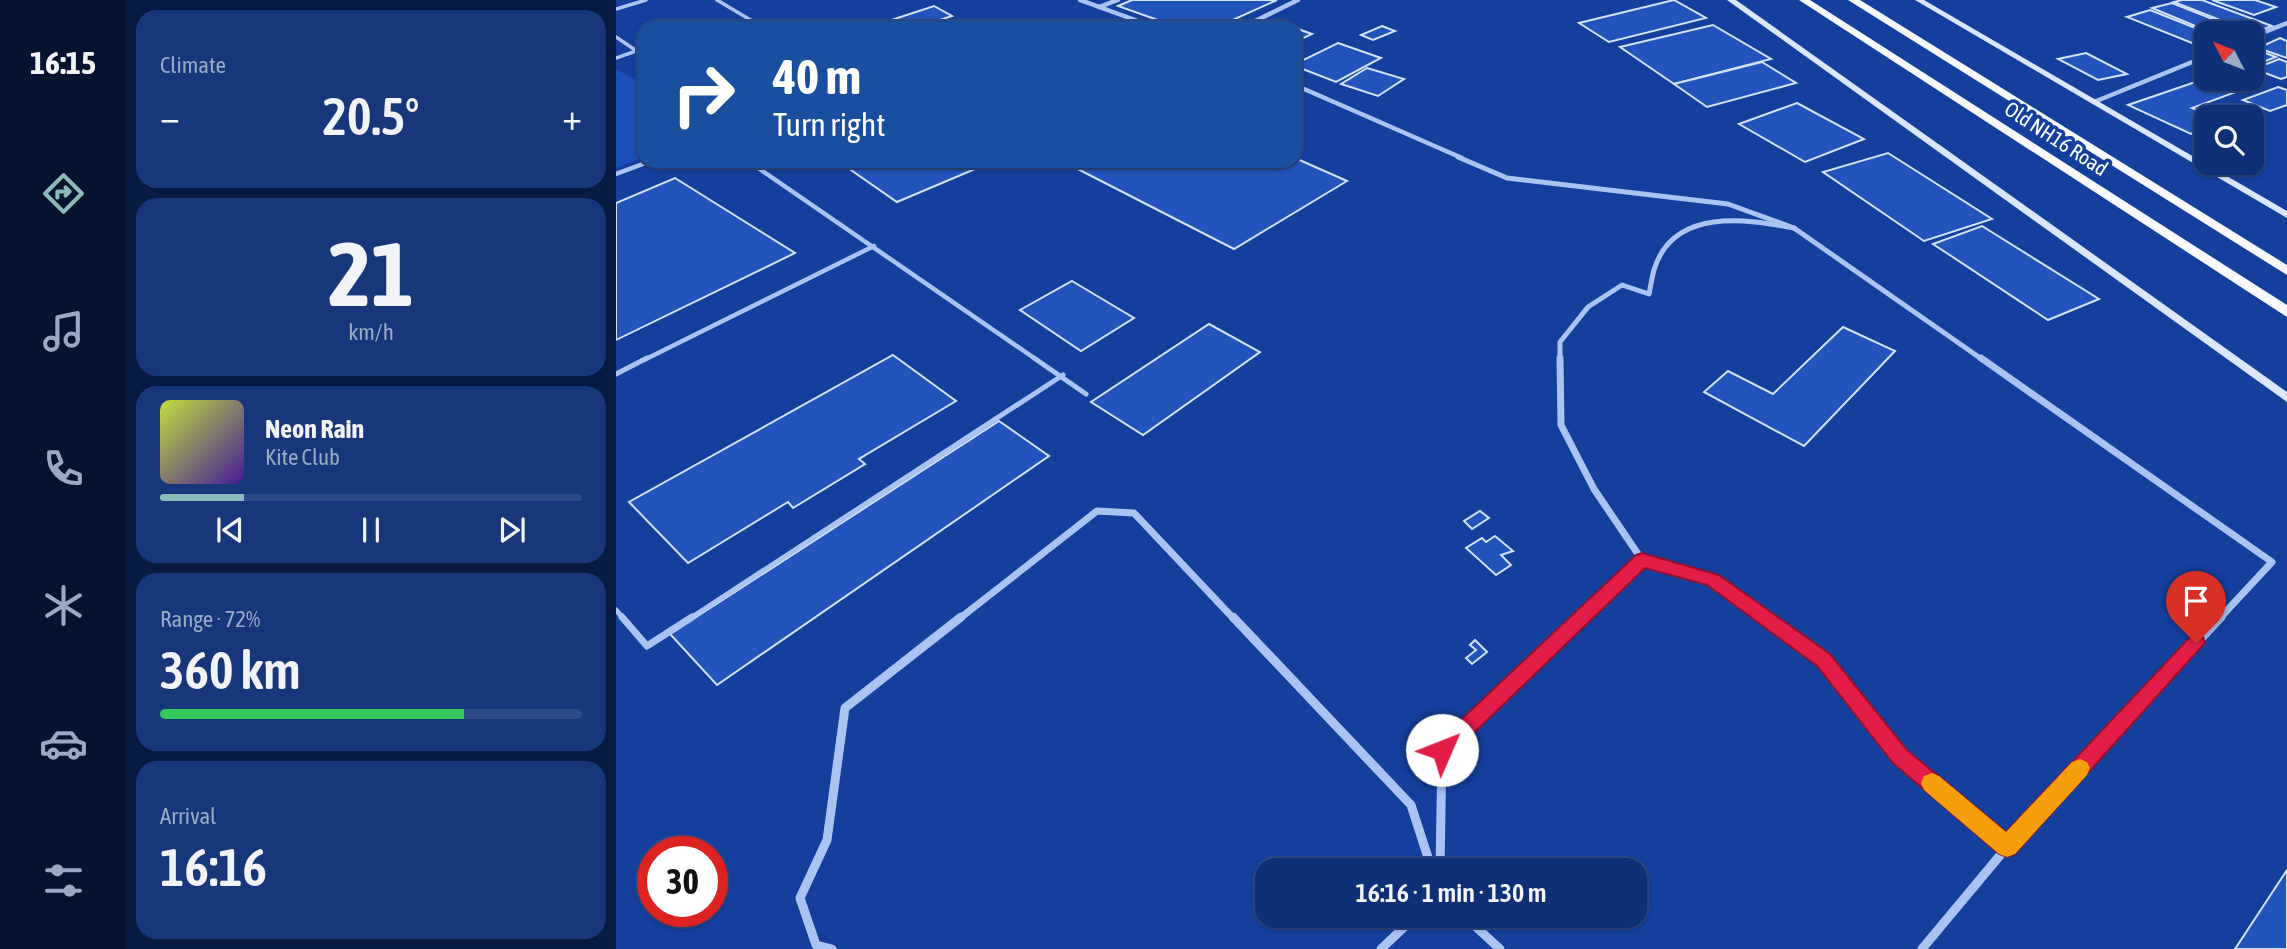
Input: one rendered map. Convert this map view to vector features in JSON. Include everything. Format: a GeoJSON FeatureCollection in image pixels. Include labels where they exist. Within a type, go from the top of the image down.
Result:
{"type":"FeatureCollection","features":[{"type":"Feature","properties":{"kind":"main road","name":"Old NH16 Road"},"geometry":{"type":"LineString","coordinates":[[1804,0],[2287,312]]}},
{"type":"Feature","properties":{"kind":"main road","name":"Old NH16 Road"},"geometry":{"type":"LineString","coordinates":[[1853,0],[2287,271]]}},
{"type":"Feature","properties":{"kind":"street"},"geometry":{"type":"LineString","coordinates":[[1080,0],[1138,21]]}},
{"type":"Feature","properties":{"kind":"street"},"geometry":{"type":"LineString","coordinates":[[1099,7],[1118,0]]}},
{"type":"Feature","properties":{"kind":"street"},"geometry":{"type":"LineString","coordinates":[[1255,21],[1298,0]]}},
{"type":"Feature","properties":{"kind":"street"},"geometry":{"type":"LineString","coordinates":[[1731,0],[2287,398]]}},
{"type":"Feature","properties":{"kind":"street"},"geometry":{"type":"LineString","coordinates":[[1919,0],[2287,215]]}},
{"type":"Feature","properties":{"kind":"street"},"geometry":{"type":"LineString","coordinates":[[2264,32],[2287,23]]}},
{"type":"Feature","properties":{"kind":"street"},"geometry":{"type":"LineString","coordinates":[[2094,102],[2194,61]]}},
{"type":"Feature","properties":{"kind":"street"},"geometry":{"type":"LineString","coordinates":[[1302,88],[1507,178],[1728,204],[1794,228],[2272,562],[2007,846],[1922,949]]}},
{"type":"Feature","properties":{"kind":"street"},"geometry":{"type":"LineString","coordinates":[[1794,228],[1757,220],[1718,219],[1675,234],[1652,269],[1649,294],[1622,285],[1588,307],[1560,342],[1561,425],[1594,489],[1642,560],[1713,580],[1824,660],[1900,756],[2007,846]]}},
{"type":"Feature","properties":{"kind":"street"},"geometry":{"type":"LineString","coordinates":[[832,949],[816,945],[800,898],[827,840],[845,708],[1097,512],[1133,513],[1411,805],[1428,858]]}},
{"type":"Feature","properties":{"kind":"street"},"geometry":{"type":"LineString","coordinates":[[1440,858],[1442,750],[1642,560]]}},
{"type":"Feature","properties":{"kind":"street"},"geometry":{"type":"LineString","coordinates":[[1381,949],[1403,928]]}},
{"type":"Feature","properties":{"kind":"street"},"geometry":{"type":"LineString","coordinates":[[1477,928],[1500,949]]}},
{"type":"Feature","properties":{"kind":"lane"},"geometry":{"type":"LineString","coordinates":[[616,9],[646,0]]}},
{"type":"Feature","properties":{"kind":"lane"},"geometry":{"type":"LineString","coordinates":[[717,0],[752,21]]}},
{"type":"Feature","properties":{"kind":"lane"},"geometry":{"type":"LineString","coordinates":[[616,37],[636,51]]}},
{"type":"Feature","properties":{"kind":"lane"},"geometry":{"type":"LineString","coordinates":[[616,58],[636,51]]}},
{"type":"Feature","properties":{"kind":"lane"},"geometry":{"type":"LineString","coordinates":[[616,174],[637,166]]}},
{"type":"Feature","properties":{"kind":"lane"},"geometry":{"type":"LineString","coordinates":[[758,168],[1063,375],[1086,394]]}},
{"type":"Feature","properties":{"kind":"lane"},"geometry":{"type":"LineString","coordinates":[[616,374],[874,246]]}},
{"type":"Feature","properties":{"kind":"lane"},"geometry":{"type":"LineString","coordinates":[[616,610],[647,646],[1063,375]]}},
{"type":"Feature","properties":{"kind":"shaded area"},"geometry":{"type":"Polygon","coordinates":[[[616,69],[637,81],[637,160],[616,168],[616,69]]]}},
{"type":"Feature","properties":{"kind":"building"},"geometry":{"type":"Polygon","coordinates":[[[1132,0],[1277,0],[1230,21],[1160,21],[1118,6],[1132,0]]]}},
{"type":"Feature","properties":{"kind":"building"},"geometry":{"type":"Polygon","coordinates":[[[1674,0],[1706,18],[1609,42],[1579,23],[1674,0]]]}},
{"type":"Feature","properties":{"kind":"building"},"geometry":{"type":"Polygon","coordinates":[[[2202,0],[2259,21],[2222,21],[2174,2],[2202,0]]]}},
{"type":"Feature","properties":{"kind":"building"},"geometry":{"type":"Polygon","coordinates":[[[2212,0],[2255,0],[2276,7],[2254,15],[2212,0]]]}},
{"type":"Feature","properties":{"kind":"building"},"geometry":{"type":"Polygon","coordinates":[[[2172,3],[2218,21],[2194,21],[2194,26],[2152,8],[2172,3]]]}},
{"type":"Feature","properties":{"kind":"building"},"geometry":{"type":"Polygon","coordinates":[[[934,6],[952,16],[937,21],[888,21],[934,6]]]}},
{"type":"Feature","properties":{"kind":"building"},"geometry":{"type":"Polygon","coordinates":[[[2150,10],[2194,27],[2194,44],[2127,17],[2150,10]]]}},
{"type":"Feature","properties":{"kind":"building"},"geometry":{"type":"Polygon","coordinates":[[[1713,25],[1771,59],[1674,84],[1620,47],[1713,25]]]}},
{"type":"Feature","properties":{"kind":"building"},"geometry":{"type":"Polygon","coordinates":[[[1382,26],[1395,31],[1373,40],[1361,35],[1382,26]]]}},
{"type":"Feature","properties":{"kind":"building"},"geometry":{"type":"Polygon","coordinates":[[[1302,30],[1312,34],[1302,39],[1302,30]]]}},
{"type":"Feature","properties":{"kind":"building"},"geometry":{"type":"Polygon","coordinates":[[[2280,38],[2287,41],[2287,58],[2264,50],[2264,45],[2280,38]]]}},
{"type":"Feature","properties":{"kind":"building"},"geometry":{"type":"Polygon","coordinates":[[[1338,43],[1381,58],[1336,82],[1302,69],[1302,61],[1338,43]]]}},
{"type":"Feature","properties":{"kind":"building"},"geometry":{"type":"Polygon","coordinates":[[[2264,52],[2276,57],[2264,62],[2264,52]]]}},
{"type":"Feature","properties":{"kind":"building"},"geometry":{"type":"Polygon","coordinates":[[[2086,53],[2127,74],[2098,80],[2058,59],[2086,53]]]}},
{"type":"Feature","properties":{"kind":"building"},"geometry":{"type":"Polygon","coordinates":[[[2279,59],[2287,62],[2287,77],[2281,79],[2264,73],[2264,65],[2279,59]]]}},
{"type":"Feature","properties":{"kind":"building"},"geometry":{"type":"Polygon","coordinates":[[[1762,62],[1796,83],[1707,107],[1674,84],[1762,62]]]}},
{"type":"Feature","properties":{"kind":"building"},"geometry":{"type":"Polygon","coordinates":[[[1367,68],[1404,79],[1378,96],[1341,84],[1367,68]]]}},
{"type":"Feature","properties":{"kind":"building"},"geometry":{"type":"Polygon","coordinates":[[[2194,82],[2194,91],[2239,91],[2194,105],[2194,133],[2191,134],[2128,105],[2194,82]]]}},
{"type":"Feature","properties":{"kind":"building"},"geometry":{"type":"Polygon","coordinates":[[[2278,87],[2287,90],[2287,105],[2270,111],[2264,109],[2264,105],[2243,100],[2278,87]]]}},
{"type":"Feature","properties":{"kind":"building"},"geometry":{"type":"Polygon","coordinates":[[[1797,103],[1864,139],[1805,162],[1739,124],[1797,103]]]}},
{"type":"Feature","properties":{"kind":"building"},"geometry":{"type":"Polygon","coordinates":[[[1888,153],[1992,219],[1924,241],[1823,172],[1888,153]]]}},
{"type":"Feature","properties":{"kind":"building"},"geometry":{"type":"Polygon","coordinates":[[[1302,161],[1347,181],[1234,249],[1076,168],[1302,168],[1302,161]]]}},
{"type":"Feature","properties":{"kind":"building"},"geometry":{"type":"Polygon","coordinates":[[[848,168],[975,169],[897,202],[848,168]]]}},
{"type":"Feature","properties":{"kind":"building"},"geometry":{"type":"Polygon","coordinates":[[[675,178],[795,253],[616,340],[616,203],[675,178]]]}},
{"type":"Feature","properties":{"kind":"building"},"geometry":{"type":"Polygon","coordinates":[[[1982,226],[2099,299],[2048,320],[1933,244],[1982,226]]]}},
{"type":"Feature","properties":{"kind":"building"},"geometry":{"type":"Polygon","coordinates":[[[1072,281],[1134,318],[1081,351],[1020,310],[1072,281]]]}},
{"type":"Feature","properties":{"kind":"building"},"geometry":{"type":"Polygon","coordinates":[[[1209,324],[1260,352],[1143,435],[1091,402],[1209,324]]]}},
{"type":"Feature","properties":{"kind":"building"},"geometry":{"type":"Polygon","coordinates":[[[1843,327],[1895,351],[1804,446],[1704,392],[1728,371],[1773,394],[1843,327]]]}},
{"type":"Feature","properties":{"kind":"building"},"geometry":{"type":"Polygon","coordinates":[[[893,355],[956,401],[859,459],[865,464],[793,508],[788,502],[688,563],[629,502],[893,355]]]}},
{"type":"Feature","properties":{"kind":"building"},"geometry":{"type":"Polygon","coordinates":[[[999,421],[1049,456],[717,685],[670,634],[999,421]]]}},
{"type":"Feature","properties":{"kind":"building"},"geometry":{"type":"Polygon","coordinates":[[[1480,511],[1489,518],[1472,529],[1464,521],[1480,511]]]}},
{"type":"Feature","properties":{"kind":"building"},"geometry":{"type":"Polygon","coordinates":[[[1495,536],[1513,551],[1501,555],[1511,565],[1496,575],[1466,548],[1482,538],[1486,542],[1495,536]]]}},
{"type":"Feature","properties":{"kind":"building"},"geometry":{"type":"Polygon","coordinates":[[[1475,640],[1487,652],[1472,664],[1466,658],[1476,650],[1470,645],[1475,640]]]}},
{"type":"Feature","properties":{"kind":"building"},"geometry":{"type":"Polygon","coordinates":[[[2287,870],[2287,949],[2235,949],[2287,870]]]}},
{"type":"Feature","properties":{"kind":"slow traffic"},"geometry":{"type":"LineString","coordinates":[[1932,783],[2007,846],[2080,768]]}},
{"type":"Feature","properties":{"kind":"route"},"geometry":{"type":"LineString","coordinates":[[1442,750],[1642,560],[1713,580],[1824,660],[1900,756],[2007,846],[2196,643]]}}]}
